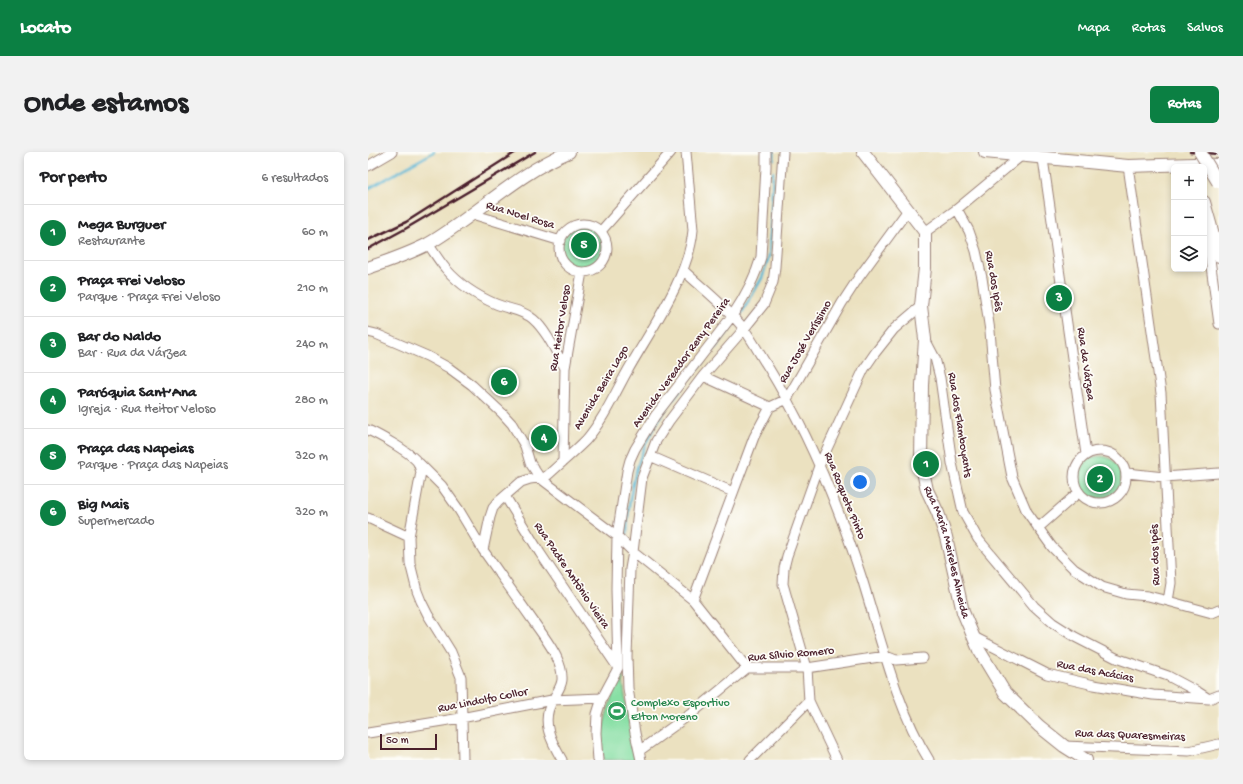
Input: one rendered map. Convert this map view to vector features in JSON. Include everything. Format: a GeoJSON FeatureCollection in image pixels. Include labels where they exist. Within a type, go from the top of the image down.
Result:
{"type":"FeatureCollection","features":[{"type":"Feature","properties":{"kind":"street"},"geometry":{"type":"LineString","coordinates":[[368,166],[381,155],[392,152]]}},
{"type":"Feature","properties":{"kind":"street"},"geometry":{"type":"LineString","coordinates":[[368,268],[428,244],[529,174],[558,156],[569,152]]}},
{"type":"Feature","properties":{"kind":"street"},"geometry":{"type":"LineString","coordinates":[[600,231],[670,152]]}},
{"type":"Feature","properties":{"kind":"street","name":"Avenida Beira Lago"},"geometry":{"type":"LineString","coordinates":[[483,550],[494,508],[498,502],[526,480],[548,475],[586,440],[601,419],[681,276],[693,230],[686,152]]}},
{"type":"Feature","properties":{"kind":"street","name":"Avenida Vereador Reny Pereira"},"geometry":{"type":"LineString","coordinates":[[598,760],[596,727],[597,714],[602,698],[618,668],[616,589],[617,536],[627,470],[635,448],[655,416],[732,316],[743,299],[754,277],[761,257],[766,152]]}},
{"type":"Feature","properties":{"kind":"street","name":"Avenida Vereador Reny Pereira"},"geometry":{"type":"LineString","coordinates":[[640,756],[628,688],[630,569],[642,478],[656,441],[669,421],[703,376],[744,330],[764,304],[773,282],[782,152]]}},
{"type":"Feature","properties":{"kind":"street"},"geometry":{"type":"LineString","coordinates":[[863,152],[925,232],[957,209],[1021,156]]}},
{"type":"Feature","properties":{"kind":"street"},"geometry":{"type":"LineString","coordinates":[[985,152],[1128,166],[1171,166]]}},
{"type":"Feature","properties":{"kind":"street"},"geometry":{"type":"LineString","coordinates":[[1200,152],[1219,182]]}},
{"type":"Feature","properties":{"kind":"street","name":"Rua da Várzea"},"geometry":{"type":"LineString","coordinates":[[1043,158],[1086,454]]}},
{"type":"Feature","properties":{"kind":"street"},"geometry":{"type":"LineString","coordinates":[[1207,165],[1219,165]]}},
{"type":"Feature","properties":{"kind":"street","name":"Rua dos Ipês"},"geometry":{"type":"LineString","coordinates":[[957,209],[969,231],[976,250],[990,331],[995,390],[1012,477],[1027,512],[1052,547],[1074,569],[1102,586],[1126,594],[1148,596],[1168,601],[1171,583],[1160,392],[1128,166]]}},
{"type":"Feature","properties":{"kind":"street"},"geometry":{"type":"LineString","coordinates":[[766,167],[782,168]]}},
{"type":"Feature","properties":{"kind":"street","name":"Rua José Veríssimo"},"geometry":{"type":"LineString","coordinates":[[770,408],[787,399],[846,297],[908,210]]}},
{"type":"Feature","properties":{"kind":"street"},"geometry":{"type":"LineString","coordinates":[[1207,213],[1219,256]]}},
{"type":"Feature","properties":{"kind":"street","name":"Rua Noel Rosa"},"geometry":{"type":"LineString","coordinates":[[472,214],[560,241]]}},
{"type":"Feature","properties":{"kind":"street"},"geometry":{"type":"LineString","coordinates":[[581,224],[588,224],[600,231],[605,237],[607,244],[605,258],[601,264],[596,268],[582,272],[575,270],[564,262],[561,255],[560,241],[568,229],[581,224]]}},
{"type":"Feature","properties":{"kind":"street","name":"Rua Maria Meireles Almeida"},"geometry":{"type":"LineString","coordinates":[[925,232],[925,268],[921,306],[925,339],[922,385],[921,462],[927,490],[938,513],[946,537],[963,612],[979,650],[1005,694],[1039,726],[1064,746],[1086,760]]}},
{"type":"Feature","properties":{"kind":"street"},"geometry":{"type":"LineString","coordinates":[[1207,235],[1219,324]]}},
{"type":"Feature","properties":{"kind":"street"},"geometry":{"type":"LineString","coordinates":[[428,244],[445,268],[462,284],[497,305],[526,314],[533,319],[541,327],[565,368]]}},
{"type":"Feature","properties":{"kind":"street","name":"Rua Roquete Pinto"},"geometry":{"type":"LineString","coordinates":[[683,270],[732,316],[744,330],[787,399],[819,466],[850,541],[900,701],[929,760]]}},
{"type":"Feature","properties":{"kind":"street","name":"Rua Heitor Veloso"},"geometry":{"type":"LineString","coordinates":[[563,461],[565,368],[582,272]]}},
{"type":"Feature","properties":{"kind":"street"},"geometry":{"type":"LineString","coordinates":[[837,760],[809,701],[807,668],[782,579],[787,556],[819,466],[854,388],[864,369],[886,338],[894,329],[921,306]]}},
{"type":"Feature","properties":{"kind":"street"},"geometry":{"type":"LineString","coordinates":[[368,332],[427,356],[455,371],[472,385],[502,412],[512,424],[526,446],[530,463],[540,478],[617,536],[633,552],[693,600],[747,668]]}},
{"type":"Feature","properties":{"kind":"street","name":"Rua dos Flamboyants"},"geometry":{"type":"LineString","coordinates":[[925,339],[935,358],[940,378],[952,463],[963,512],[978,539],[1034,606],[1053,623],[1116,658],[1168,676],[1208,699]]}},
{"type":"Feature","properties":{"kind":"street"},"geometry":{"type":"LineString","coordinates":[[693,600],[754,437],[770,408],[703,376]]}},
{"type":"Feature","properties":{"kind":"street"},"geometry":{"type":"LineString","coordinates":[[368,430],[388,440],[418,462],[442,486],[459,510],[483,550],[543,635],[556,657],[562,679],[559,690],[552,700],[546,718],[546,726],[560,758]]}},
{"type":"Feature","properties":{"kind":"street"},"geometry":{"type":"LineString","coordinates":[[1103,450],[1119,458],[1127,473],[1123,491],[1117,498],[1110,502],[1101,504],[1092,502],[1085,498],[1079,492],[1074,480],[1075,467],[1086,454],[1094,451],[1103,450]]}},
{"type":"Feature","properties":{"kind":"street"},"geometry":{"type":"LineString","coordinates":[[650,456],[733,492]]}},
{"type":"Feature","properties":{"kind":"street"},"geometry":{"type":"LineString","coordinates":[[418,462],[421,472],[409,537],[410,563],[417,590],[428,615],[451,652],[461,677],[462,760]]}},
{"type":"Feature","properties":{"kind":"street"},"geometry":{"type":"LineString","coordinates":[[1127,473],[1164,477],[1219,473]]}},
{"type":"Feature","properties":{"kind":"street"},"geometry":{"type":"LineString","coordinates":[[1038,528],[1079,492]]}},
{"type":"Feature","properties":{"kind":"street","name":"Rua Padre Antônio Vieira"},"geometry":{"type":"LineString","coordinates":[[505,496],[540,553],[618,668]]}},
{"type":"Feature","properties":{"kind":"street"},"geometry":{"type":"LineString","coordinates":[[368,518],[409,537]]}},
{"type":"Feature","properties":{"kind":"street"},"geometry":{"type":"LineString","coordinates":[[1168,601],[1212,613],[1219,610]]}},
{"type":"Feature","properties":{"kind":"street","name":"Rua das Acácias"},"geometry":{"type":"LineString","coordinates":[[974,637],[1047,674],[1094,685],[1146,694],[1208,699],[1219,695]]}},
{"type":"Feature","properties":{"kind":"street","name":"Rua Sílvio Romero"},"geometry":{"type":"LineString","coordinates":[[640,756],[747,668],[807,668],[886,656],[896,660],[923,658]]}},
{"type":"Feature","properties":{"kind":"street","name":"Rua Lindolfo Collor"},"geometry":{"type":"LineString","coordinates":[[368,733],[461,718],[552,700],[602,698]]}},
{"type":"Feature","properties":{"kind":"street"},"geometry":{"type":"LineString","coordinates":[[750,760],[809,701]]}},
{"type":"Feature","properties":{"kind":"street","name":"Rua das Quaresmeiras"},"geometry":{"type":"LineString","coordinates":[[1064,746],[1189,751],[1219,744]]}},
{"type":"Feature","properties":{"kind":"green space"},"geometry":{"type":"Polygon","coordinates":[[[584,225],[597,229],[603,235],[607,248],[603,261],[597,267],[584,271],[571,267],[565,261],[561,248],[565,235],[571,229],[584,225]]]}},
{"type":"Feature","properties":{"kind":"green space"},"geometry":{"type":"Polygon","coordinates":[[[1100,456],[1115,462],[1121,477],[1115,492],[1100,498],[1085,492],[1079,477],[1085,462],[1100,456]]]}},
{"type":"Feature","properties":{"kind":"green space","name":"Complexo Esportivo Elton Moreno"},"geometry":{"type":"Polygon","coordinates":[[[622,667],[635,760],[603,760],[601,741],[604,722],[622,667]]]}},
{"type":"Feature","properties":{"kind":"waterway"},"geometry":{"type":"LineString","coordinates":[[368,189],[434,152]]}},
{"type":"Feature","properties":{"kind":"waterway"},"geometry":{"type":"LineString","coordinates":[[774,152],[774,159]]}},
{"type":"Feature","properties":{"kind":"waterway"},"geometry":{"type":"LineString","coordinates":[[741,314],[762,278],[769,256],[773,172]]}},
{"type":"Feature","properties":{"kind":"waterway"},"geometry":{"type":"LineString","coordinates":[[627,534],[630,497],[639,460],[649,437],[667,407],[733,325]]}},
{"type":"Feature","properties":{"kind":"railway"},"geometry":{"type":"LineString","coordinates":[[368,240],[406,222],[516,152]]}},
{"type":"Feature","properties":{"kind":"railway"},"geometry":{"type":"LineString","coordinates":[[368,249],[405,229],[535,152]]}},
{"type":"Feature","properties":{"kind":"railway"},"geometry":{"type":"LineString","coordinates":[[1190,152],[1219,154]]}},
{"type":"Feature","properties":{"kind":"place","name":"Praça das Napeias"},"geometry":{"type":"Point","coordinates":[584,245]}},
{"type":"Feature","properties":{"kind":"place","name":"Bar do Naldo"},"geometry":{"type":"Point","coordinates":[1059,298]}},
{"type":"Feature","properties":{"kind":"place","name":"Big Mais"},"geometry":{"type":"Point","coordinates":[504,382]}},
{"type":"Feature","properties":{"kind":"place","name":"Paróquia Sant’Ana"},"geometry":{"type":"Point","coordinates":[544,438]}},
{"type":"Feature","properties":{"kind":"place","name":"Mega Burguer"},"geometry":{"type":"Point","coordinates":[926,464]}},
{"type":"Feature","properties":{"kind":"place","name":"Praça Frei Veloso"},"geometry":{"type":"Point","coordinates":[1100,479]}},
{"type":"Feature","properties":{"kind":"place","name":"Complexo Esportivo Elton Moreno"},"geometry":{"type":"Point","coordinates":[617,711]}}]}
